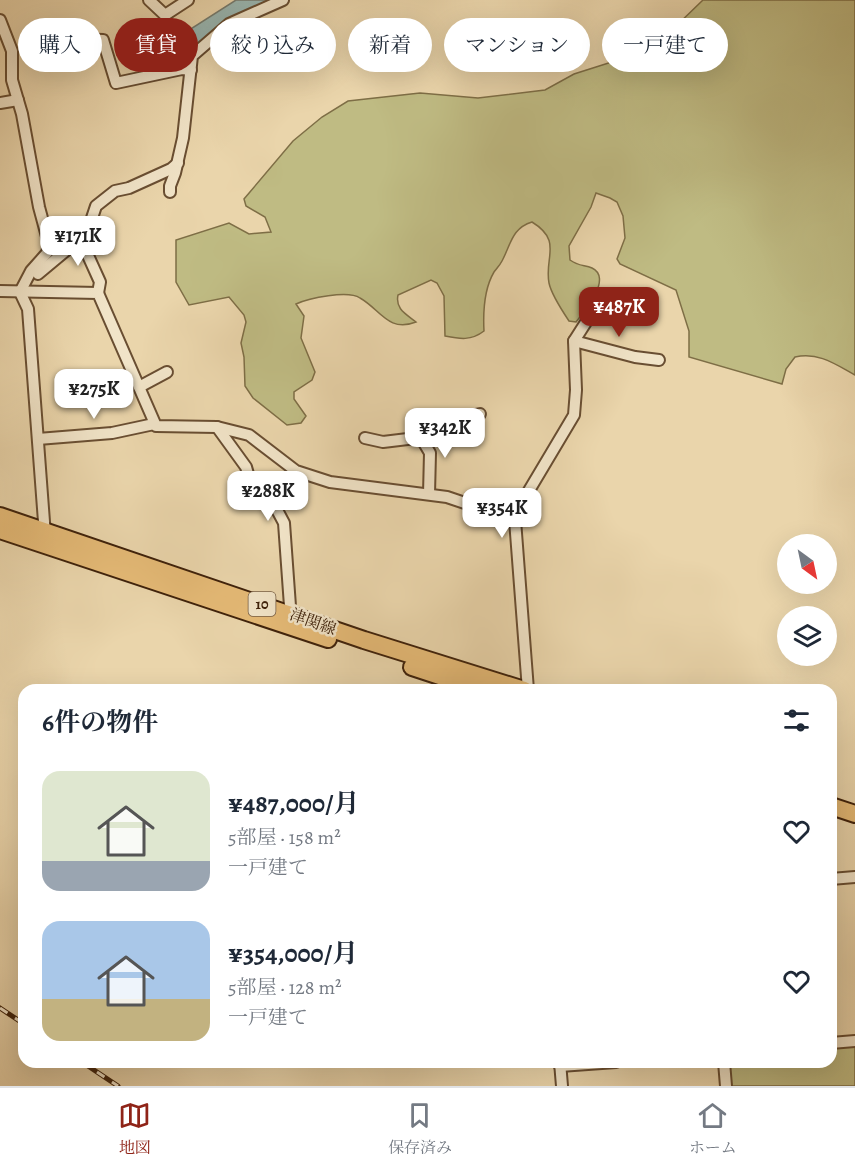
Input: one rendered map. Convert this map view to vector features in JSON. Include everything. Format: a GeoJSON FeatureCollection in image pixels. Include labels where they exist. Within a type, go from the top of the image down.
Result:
{"type":"FeatureCollection","features":[{"type":"Feature","properties":{"kind":"main road","name":"津関線"},"geometry":{"type":"LineString","coordinates":[[0,516],[45,538],[291,620],[466,684]]}},
{"type":"Feature","properties":{"kind":"main road","name":"津関線"},"geometry":{"type":"LineString","coordinates":[[0,530],[45,538]]}},
{"type":"Feature","properties":{"kind":"main road","name":"津関線"},"geometry":{"type":"LineString","coordinates":[[291,620],[507,684]]}},
{"type":"Feature","properties":{"kind":"main road"},"geometry":{"type":"LineString","coordinates":[[837,797],[855,804]]}},
{"type":"Feature","properties":{"kind":"main road"},"geometry":{"type":"LineString","coordinates":[[837,808],[855,814]]}},
{"type":"Feature","properties":{"kind":"street"},"geometry":{"type":"LineString","coordinates":[[149,0],[165,15],[188,0]]}},
{"type":"Feature","properties":{"kind":"street"},"geometry":{"type":"LineString","coordinates":[[198,51],[230,24],[283,0]]}},
{"type":"Feature","properties":{"kind":"street"},"geometry":{"type":"LineString","coordinates":[[0,20],[12,51],[12,80],[22,114],[39,207],[49,244],[47,254],[31,272],[20,292]]}},
{"type":"Feature","properties":{"kind":"street"},"geometry":{"type":"LineString","coordinates":[[102,40],[116,83],[168,72]]}},
{"type":"Feature","properties":{"kind":"street"},"geometry":{"type":"LineString","coordinates":[[170,192],[183,138],[191,72]]}},
{"type":"Feature","properties":{"kind":"street"},"geometry":{"type":"LineString","coordinates":[[0,103],[18,100]]}},
{"type":"Feature","properties":{"kind":"street"},"geometry":{"type":"LineString","coordinates":[[20,292],[48,264],[81,240],[87,233],[96,206],[115,191],[129,188],[171,169],[178,163]]}},
{"type":"Feature","properties":{"kind":"street"},"geometry":{"type":"LineString","coordinates":[[81,240],[99,282],[98,293],[154,424]]}},
{"type":"Feature","properties":{"kind":"street"},"geometry":{"type":"LineString","coordinates":[[0,291],[98,293]]}},
{"type":"Feature","properties":{"kind":"street"},"geometry":{"type":"LineString","coordinates":[[20,292],[28,309],[45,538]]}},
{"type":"Feature","properties":{"kind":"street"},"geometry":{"type":"LineString","coordinates":[[526,684],[515,520],[524,499],[574,415],[576,390],[574,341],[597,305]]}},
{"type":"Feature","properties":{"kind":"street"},"geometry":{"type":"LineString","coordinates":[[574,341],[635,357],[660,360]]}},
{"type":"Feature","properties":{"kind":"street"},"geometry":{"type":"LineString","coordinates":[[139,387],[167,372]]}},
{"type":"Feature","properties":{"kind":"street"},"geometry":{"type":"LineString","coordinates":[[365,438],[383,442],[420,436],[423,431],[454,419],[480,414]]}},
{"type":"Feature","properties":{"kind":"street"},"geometry":{"type":"LineString","coordinates":[[38,440],[112,433],[154,424],[156,426],[218,427],[249,435],[296,471],[330,482],[447,497],[515,520]]}},
{"type":"Feature","properties":{"kind":"street"},"geometry":{"type":"LineString","coordinates":[[218,427],[246,467],[254,487],[280,514],[284,523],[291,620]]}},
{"type":"Feature","properties":{"kind":"street"},"geometry":{"type":"LineString","coordinates":[[420,436],[430,453],[429,494]]}},
{"type":"Feature","properties":{"kind":"street"},"geometry":{"type":"LineString","coordinates":[[837,878],[855,877]]}},
{"type":"Feature","properties":{"kind":"street"},"geometry":{"type":"LineString","coordinates":[[837,1042],[855,1041]]}},
{"type":"Feature","properties":{"kind":"street"},"geometry":{"type":"LineString","coordinates":[[560,1068],[562,1086]]}},
{"type":"Feature","properties":{"kind":"street"},"geometry":{"type":"LineString","coordinates":[[724,1068],[726,1086]]}},
{"type":"Feature","properties":{"kind":"shaded area"},"geometry":{"type":"Polygon","coordinates":[[[703,0],[855,0],[855,375],[826,360],[812,356],[795,357],[786,369],[782,384],[689,357],[689,331],[676,290],[620,264],[617,259],[625,238],[623,216],[617,202],[596,193],[591,207],[569,246],[570,260],[592,268],[598,273],[599,279],[595,295],[576,322],[569,321],[552,292],[548,274],[550,243],[541,229],[532,222],[516,232],[494,272],[485,301],[484,331],[465,338],[445,336],[444,296],[437,283],[431,280],[398,295],[400,308],[416,322],[406,325],[391,322],[360,298],[354,296],[338,295],[310,299],[296,304],[304,316],[301,338],[315,372],[312,380],[294,392],[294,399],[306,416],[301,423],[287,425],[253,398],[245,386],[241,343],[246,322],[244,315],[229,297],[189,305],[176,282],[176,240],[229,223],[249,234],[271,232],[265,217],[246,206],[244,199],[293,141],[322,117],[348,101],[420,93],[478,98],[545,90],[574,74],[590,72],[590,69],[602,65],[602,72],[728,72],[728,18],[684,18],[703,0]]]}},
{"type":"Feature","properties":{"kind":"shaded area"},"geometry":{"type":"Polygon","coordinates":[[[855,1046],[855,1086],[730,1086],[728,1068],[837,1068],[837,1048],[855,1046]]]}},
{"type":"Feature","properties":{"kind":"water"},"geometry":{"type":"Polygon","coordinates":[[[236,0],[273,0],[232,18],[210,18],[210,35],[198,45],[198,24],[236,0]]]}},
{"type":"Feature","properties":{"kind":"railway"},"geometry":{"type":"LineString","coordinates":[[0,1008],[18,1020]]}},
{"type":"Feature","properties":{"kind":"railway"},"geometry":{"type":"LineString","coordinates":[[91,1068],[118,1086]]}}]}
